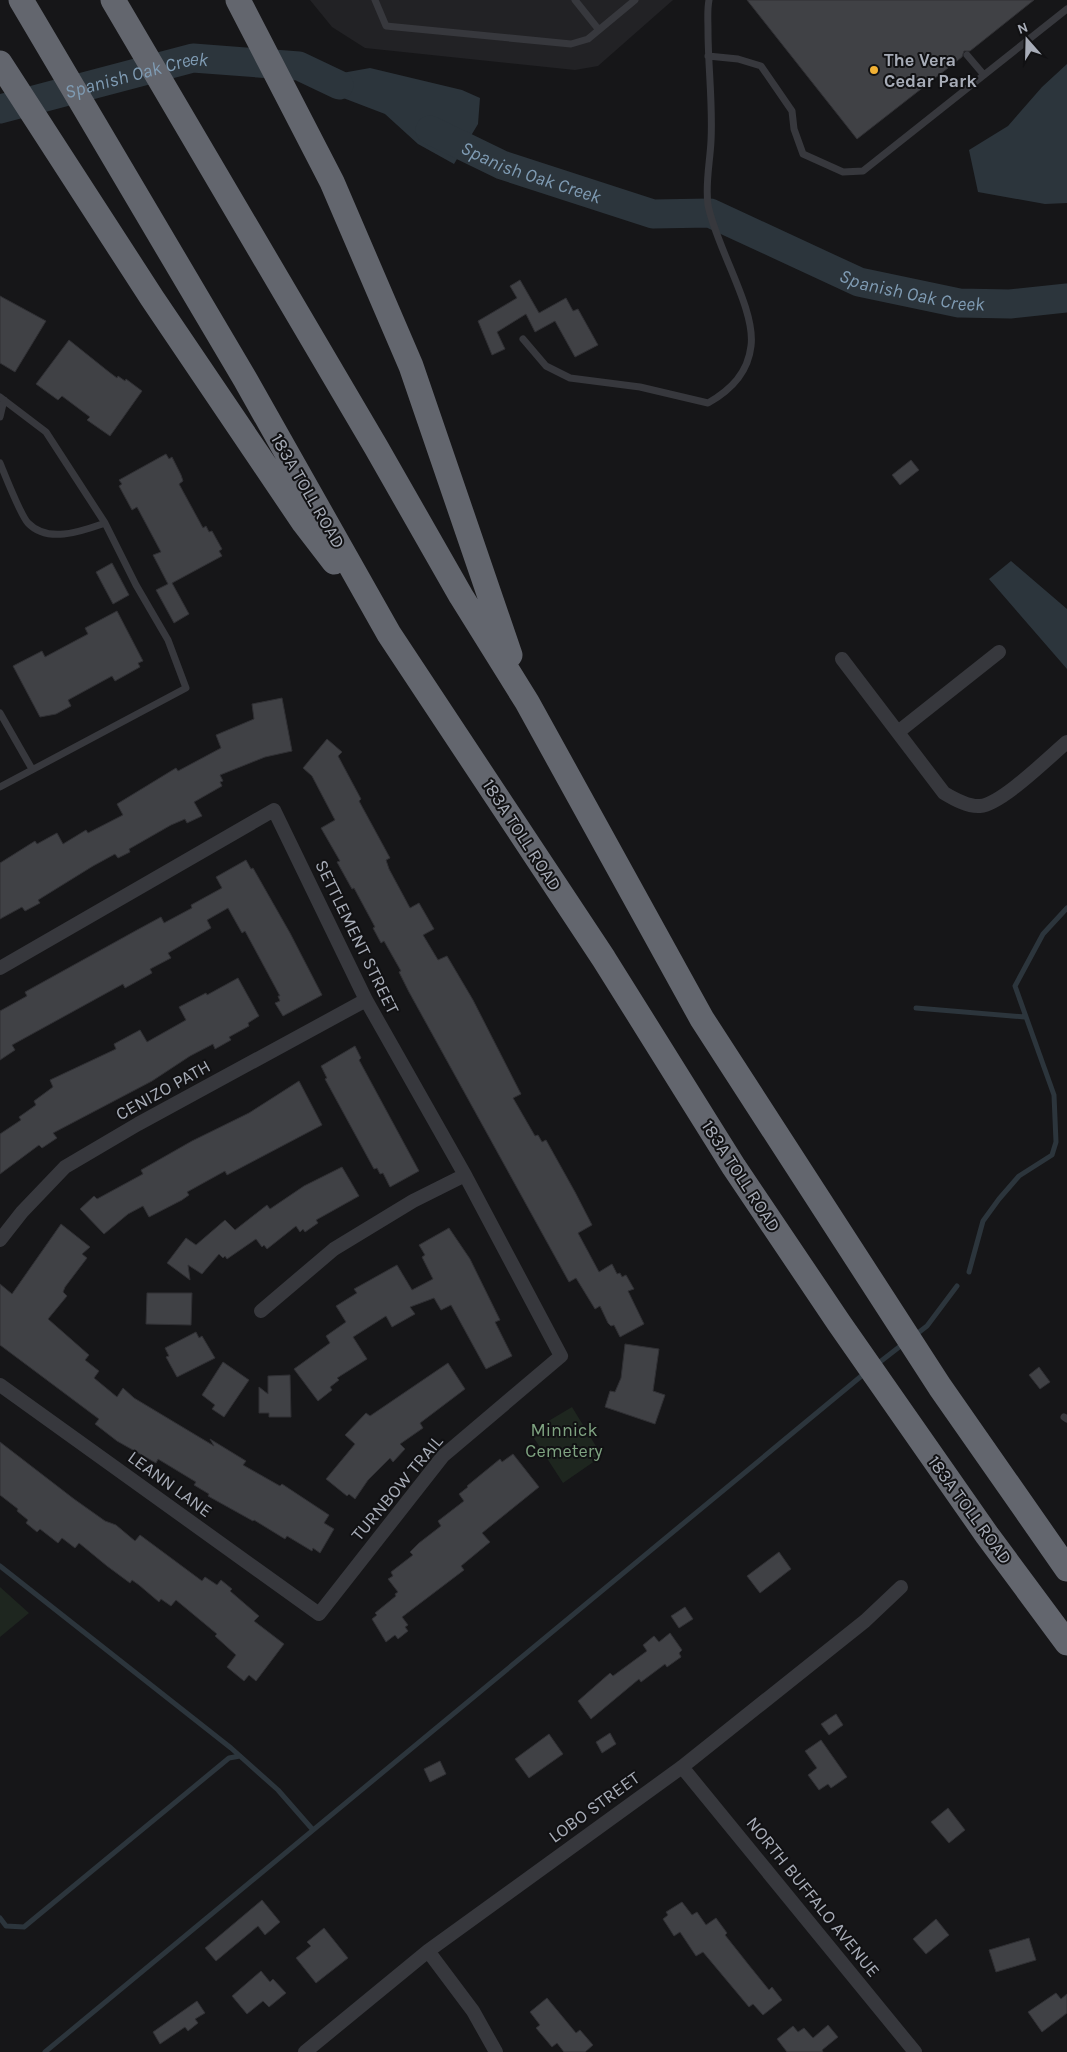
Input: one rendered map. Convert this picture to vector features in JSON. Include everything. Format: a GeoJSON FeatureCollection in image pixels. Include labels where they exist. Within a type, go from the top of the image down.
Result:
{"type":"FeatureCollection","features":[{"type":"Feature","properties":{"kind":"highway","name":"183A TOLL ROAD"},"geometry":{"type":"LineString","coordinates":[[21,0],[245,379],[389,634],[604,959],[734,1167],[839,1323],[987,1535],[1067,1643]]}},
{"type":"Feature","properties":{"kind":"highway"},"geometry":{"type":"LineString","coordinates":[[113,0],[461,596],[527,702],[702,1019],[940,1387],[1067,1569]]}},
{"type":"Feature","properties":{"kind":"highway"},"geometry":{"type":"LineString","coordinates":[[240,4],[332,182],[411,366],[527,702]]}},
{"type":"Feature","properties":{"kind":"highway"},"geometry":{"type":"LineString","coordinates":[[0,63],[152,298],[304,523],[389,634]]}},
{"type":"Feature","properties":{"kind":"street"},"geometry":{"type":"LineString","coordinates":[[898,732],[999,652]]}},
{"type":"Feature","properties":{"kind":"street"},"geometry":{"type":"LineString","coordinates":[[842,660],[944,793],[958,801],[980,806],[998,800],[1067,742]]}},
{"type":"Feature","properties":{"kind":"street","name":"SETTLEMENT STREET"},"geometry":{"type":"LineString","coordinates":[[0,968],[274,810],[366,1000],[465,1175],[561,1356]]}},
{"type":"Feature","properties":{"kind":"street","name":"CENIZO PATH"},"geometry":{"type":"LineString","coordinates":[[0,1240],[22,1212],[65,1167],[138,1124],[366,1000]]}},
{"type":"Feature","properties":{"kind":"street"},"geometry":{"type":"LineString","coordinates":[[261,1311],[334,1249],[413,1201],[465,1175]]}},
{"type":"Feature","properties":{"kind":"street","name":"TURNBOW TRAIL"},"geometry":{"type":"LineString","coordinates":[[319,1614],[443,1456],[561,1356]]}},
{"type":"Feature","properties":{"kind":"street","name":"LEANN LANE"},"geometry":{"type":"LineString","coordinates":[[0,1385],[319,1614]]}},
{"type":"Feature","properties":{"kind":"street","name":"LOBO STREET"},"geometry":{"type":"LineString","coordinates":[[305,2052],[428,1951],[682,1767],[865,1621],[901,1587]]}},
{"type":"Feature","properties":{"kind":"street","name":"NORTH BUFFALO AVENUE"},"geometry":{"type":"LineString","coordinates":[[682,1767],[916,2052]]}},
{"type":"Feature","properties":{"kind":"street"},"geometry":{"type":"LineString","coordinates":[[428,1951],[473,2011],[496,2052]]}},
{"type":"Feature","properties":{"kind":"lane"},"geometry":{"type":"LineString","coordinates":[[375,0],[386,26],[571,44],[588,39],[635,0]]}},
{"type":"Feature","properties":{"kind":"lane"},"geometry":{"type":"LineString","coordinates":[[575,0],[599,30]]}},
{"type":"Feature","properties":{"kind":"lane"},"geometry":{"type":"LineString","coordinates":[[522,339],[546,366],[570,378],[640,387],[708,404],[724,394],[748,367],[752,344],[749,317],[716,238],[708,204],[707,183],[711,141],[708,56],[709,0]]}},
{"type":"Feature","properties":{"kind":"lane"},"geometry":{"type":"LineString","coordinates":[[708,56],[738,59],[761,66],[792,112],[794,129],[803,154],[843,172],[863,171],[1067,9]]}},
{"type":"Feature","properties":{"kind":"lane"},"geometry":{"type":"LineString","coordinates":[[966,55],[984,75]]}},
{"type":"Feature","properties":{"kind":"lane"},"geometry":{"type":"LineString","coordinates":[[0,417],[2,398]]}},
{"type":"Feature","properties":{"kind":"lane"},"geometry":{"type":"LineString","coordinates":[[0,786],[186,688],[168,640],[136,585],[105,523],[46,432],[2,398]]}},
{"type":"Feature","properties":{"kind":"lane"},"geometry":{"type":"LineString","coordinates":[[0,463],[28,523],[46,534],[76,533],[105,523]]}},
{"type":"Feature","properties":{"kind":"lane"},"geometry":{"type":"LineString","coordinates":[[0,712],[32,769]]}},
{"type":"Feature","properties":{"kind":"shaded area"},"geometry":{"type":"Polygon","coordinates":[[[310,0],[673,0],[598,66],[575,70],[365,48],[332,27],[310,0]]]}},
{"type":"Feature","properties":{"kind":"shaded area"},"geometry":{"type":"Polygon","coordinates":[[[314,63],[342,73],[370,68],[462,90],[480,98],[478,124],[454,164],[418,144],[385,114],[338,96],[300,70],[314,63]]]}},
{"type":"Feature","properties":{"kind":"shaded area"},"geometry":{"type":"Polygon","coordinates":[[[1067,64],[1067,203],[1045,204],[978,192],[969,150],[1008,126],[1042,87],[1067,64]]]}},
{"type":"Feature","properties":{"kind":"shaded area"},"geometry":{"type":"Polygon","coordinates":[[[1011,561],[1067,609],[1067,669],[989,579],[1011,561]]]}},
{"type":"Feature","properties":{"kind":"green space","name":"Minnick Cemetery"},"geometry":{"type":"Polygon","coordinates":[[[572,1407],[602,1456],[563,1483],[530,1432],[572,1407]]]}},
{"type":"Feature","properties":{"kind":"green space"},"geometry":{"type":"Polygon","coordinates":[[[0,1587],[29,1613],[0,1637],[0,1587]]]}},
{"type":"Feature","properties":{"kind":"building","name":"The Vera Cedar Park"},"geometry":{"type":"Polygon","coordinates":[[[747,0],[1034,0],[970,51],[964,51],[962,57],[857,139],[747,0]]]}},
{"type":"Feature","properties":{"kind":"building"},"geometry":{"type":"Polygon","coordinates":[[[520,280],[539,313],[566,298],[573,311],[578,309],[598,345],[575,357],[555,321],[535,332],[526,314],[497,332],[505,349],[492,355],[478,321],[517,298],[510,286],[520,280]]]}},
{"type":"Feature","properties":{"kind":"building"},"geometry":{"type":"Polygon","coordinates":[[[0,296],[46,321],[15,372],[0,363],[0,296]]]}},
{"type":"Feature","properties":{"kind":"building"},"geometry":{"type":"Polygon","coordinates":[[[69,340],[117,378],[118,376],[125,381],[126,379],[142,391],[110,436],[87,420],[90,417],[62,396],[58,400],[36,384],[69,340]]]}},
{"type":"Feature","properties":{"kind":"building"},"geometry":{"type":"Polygon","coordinates":[[[166,454],[169,459],[172,457],[181,475],[183,481],[179,484],[203,528],[206,526],[209,532],[212,531],[222,549],[219,551],[222,556],[172,583],[189,614],[174,623],[156,590],[168,584],[153,555],[161,552],[137,507],[132,510],[119,486],[122,484],[119,480],[166,454]]]}},
{"type":"Feature","properties":{"kind":"building"},"geometry":{"type":"Polygon","coordinates":[[[911,460],[919,470],[900,485],[892,475],[911,460]]]}},
{"type":"Feature","properties":{"kind":"building"},"geometry":{"type":"Polygon","coordinates":[[[112,563],[129,595],[113,604],[96,572],[112,563]]]}},
{"type":"Feature","properties":{"kind":"building"},"geometry":{"type":"Polygon","coordinates":[[[117,611],[143,661],[138,663],[140,667],[115,681],[112,676],[68,700],[71,706],[56,714],[40,717],[13,666],[42,651],[45,657],[88,634],[85,628],[117,611]]]}},
{"type":"Feature","properties":{"kind":"building"},"geometry":{"type":"Polygon","coordinates":[[[282,698],[292,751],[265,757],[220,775],[223,781],[220,782],[222,786],[194,802],[202,816],[187,823],[185,819],[171,825],[129,849],[130,852],[118,858],[115,854],[93,866],[38,900],[40,903],[25,911],[22,907],[0,919],[0,863],[35,841],[37,844],[57,833],[63,844],[86,830],[88,833],[123,815],[117,804],[176,768],[178,771],[221,748],[216,735],[254,719],[252,704],[282,698]]]}},
{"type":"Feature","properties":{"kind":"building"},"geometry":{"type":"Polygon","coordinates":[[[327,739],[342,752],[338,756],[361,799],[359,801],[390,858],[386,860],[389,869],[410,908],[419,903],[434,929],[423,935],[438,960],[447,956],[473,1000],[521,1094],[513,1098],[535,1136],[538,1135],[542,1142],[546,1140],[592,1225],[578,1233],[599,1272],[612,1264],[617,1274],[620,1273],[622,1277],[626,1275],[634,1289],[628,1291],[644,1324],[620,1337],[614,1325],[611,1326],[608,1323],[600,1306],[595,1309],[576,1278],[569,1282],[409,992],[399,972],[401,971],[384,941],[381,943],[373,928],[375,927],[354,888],[352,889],[337,862],[340,861],[321,828],[335,820],[312,776],[303,768],[327,739]]]}},
{"type":"Feature","properties":{"kind":"building"},"geometry":{"type":"Polygon","coordinates":[[[246,860],[251,869],[253,868],[290,933],[322,995],[283,1016],[275,1003],[280,1001],[278,996],[280,996],[245,931],[242,933],[228,908],[207,920],[211,928],[168,953],[171,958],[150,969],[152,973],[125,988],[123,984],[12,1045],[15,1050],[0,1060],[0,1011],[27,996],[25,992],[161,917],[164,923],[192,908],[191,905],[222,888],[216,877],[246,860]]]}},
{"type":"Feature","properties":{"kind":"building"},"geometry":{"type":"Polygon","coordinates":[[[238,978],[259,1016],[248,1023],[249,1026],[229,1037],[231,1040],[215,1049],[213,1044],[190,1056],[152,1081],[53,1133],[57,1138],[42,1148],[39,1145],[0,1174],[0,1134],[21,1120],[19,1117],[36,1105],[34,1101],[53,1087],[50,1080],[116,1049],[114,1044],[140,1030],[147,1042],[186,1020],[179,1007],[206,993],[207,995],[238,978]]]}},
{"type":"Feature","properties":{"kind":"building"},"geometry":{"type":"Polygon","coordinates":[[[355,1046],[361,1058],[359,1060],[419,1171],[390,1187],[383,1173],[380,1174],[377,1168],[374,1169],[325,1079],[327,1078],[321,1066],[355,1046]]]}},
{"type":"Feature","properties":{"kind":"building"},"geometry":{"type":"Polygon","coordinates":[[[299,1081],[322,1125],[227,1175],[225,1171],[187,1192],[189,1195],[182,1200],[149,1217],[143,1206],[128,1214],[104,1234],[80,1209],[94,1196],[97,1199],[143,1174],[141,1170],[192,1141],[249,1113],[299,1081]]]}},
{"type":"Feature","properties":{"kind":"building"},"geometry":{"type":"Polygon","coordinates":[[[342,1167],[359,1196],[316,1220],[318,1223],[305,1232],[303,1229],[300,1232],[296,1226],[267,1249],[264,1245],[262,1247],[256,1239],[227,1259],[219,1254],[202,1274],[188,1265],[190,1280],[167,1263],[186,1238],[196,1245],[225,1220],[235,1230],[267,1205],[270,1209],[304,1186],[342,1167]]]}},
{"type":"Feature","properties":{"kind":"building"},"geometry":{"type":"Polygon","coordinates":[[[61,1224],[90,1247],[82,1254],[87,1258],[65,1287],[63,1292],[67,1296],[48,1319],[89,1355],[85,1360],[99,1371],[94,1378],[117,1397],[123,1388],[134,1398],[214,1446],[210,1439],[246,1461],[243,1465],[280,1486],[282,1484],[329,1515],[324,1523],[334,1529],[320,1553],[313,1548],[312,1551],[287,1536],[285,1539],[208,1496],[209,1494],[194,1485],[196,1482],[158,1459],[156,1463],[117,1441],[95,1424],[99,1419],[0,1345],[0,1284],[12,1294],[61,1224]]]}},
{"type":"Feature","properties":{"kind":"building"},"geometry":{"type":"Polygon","coordinates":[[[449,1228],[470,1259],[500,1320],[495,1322],[512,1356],[486,1369],[451,1305],[441,1310],[434,1298],[410,1307],[415,1314],[392,1327],[386,1316],[353,1337],[367,1359],[337,1378],[339,1380],[330,1387],[332,1390],[318,1401],[294,1369],[330,1343],[326,1336],[346,1322],[336,1306],[357,1293],[354,1289],[397,1265],[412,1290],[433,1279],[422,1257],[425,1255],[419,1245],[449,1228]]]}},
{"type":"Feature","properties":{"kind":"building"},"geometry":{"type":"Polygon","coordinates":[[[147,1293],[192,1293],[191,1325],[146,1324],[147,1293]]]}},
{"type":"Feature","properties":{"kind":"building"},"geometry":{"type":"Polygon","coordinates":[[[196,1332],[199,1338],[202,1336],[215,1358],[177,1377],[166,1357],[169,1356],[165,1348],[196,1332]]]}},
{"type":"Feature","properties":{"kind":"building"},"geometry":{"type":"Polygon","coordinates":[[[625,1344],[659,1349],[653,1391],[665,1395],[655,1424],[605,1407],[610,1391],[615,1392],[621,1378],[625,1344]]]}},
{"type":"Feature","properties":{"kind":"building"},"geometry":{"type":"Polygon","coordinates":[[[223,1362],[249,1380],[224,1417],[212,1409],[215,1405],[202,1395],[223,1362]]]}},
{"type":"Feature","properties":{"kind":"building"},"geometry":{"type":"Polygon","coordinates":[[[448,1363],[465,1389],[420,1423],[423,1428],[400,1444],[405,1449],[393,1462],[390,1458],[368,1480],[355,1499],[349,1494],[347,1496],[326,1479],[355,1444],[345,1435],[366,1413],[370,1416],[448,1363]]]}},
{"type":"Feature","properties":{"kind":"building"},"geometry":{"type":"Polygon","coordinates":[[[1039,1367],[1050,1382],[1040,1389],[1029,1375],[1039,1367]]]}},
{"type":"Feature","properties":{"kind":"building"},"geometry":{"type":"Polygon","coordinates":[[[290,1375],[291,1417],[269,1417],[269,1413],[259,1413],[259,1387],[268,1394],[268,1376],[290,1375]]]}},
{"type":"Feature","properties":{"kind":"building"},"geometry":{"type":"Polygon","coordinates":[[[0,1442],[74,1499],[105,1521],[116,1525],[135,1541],[140,1535],[202,1581],[205,1577],[217,1585],[221,1580],[232,1589],[230,1591],[259,1616],[254,1621],[284,1644],[256,1681],[249,1675],[244,1681],[227,1667],[236,1655],[215,1636],[217,1634],[176,1600],[171,1606],[161,1599],[159,1602],[132,1580],[130,1583],[79,1543],[75,1548],[62,1538],[58,1543],[40,1529],[37,1532],[26,1523],[28,1520],[17,1511],[18,1509],[0,1495],[0,1442]]]}},
{"type":"Feature","properties":{"kind":"building"},"geometry":{"type":"Polygon","coordinates":[[[513,1454],[539,1487],[482,1533],[490,1542],[461,1566],[464,1570],[402,1617],[408,1625],[405,1627],[408,1631],[398,1639],[395,1635],[386,1642],[372,1619],[377,1615],[375,1613],[396,1596],[395,1594],[398,1592],[388,1579],[393,1576],[391,1572],[413,1555],[410,1552],[419,1543],[441,1526],[438,1521],[464,1501],[459,1494],[467,1486],[500,1459],[502,1462],[513,1454]]]}},
{"type":"Feature","properties":{"kind":"building"},"geometry":{"type":"Polygon","coordinates":[[[779,1552],[791,1569],[760,1593],[747,1576],[779,1552]]]}},
{"type":"Feature","properties":{"kind":"building"},"geometry":{"type":"Polygon","coordinates":[[[685,1607],[693,1619],[679,1628],[671,1616],[685,1607]]]}},
{"type":"Feature","properties":{"kind":"building"},"geometry":{"type":"Polygon","coordinates":[[[670,1633],[682,1650],[679,1653],[681,1657],[667,1667],[665,1664],[641,1682],[639,1679],[591,1719],[578,1701],[610,1673],[613,1676],[647,1651],[643,1645],[654,1636],[659,1642],[670,1633]]]}},
{"type":"Feature","properties":{"kind":"building"},"geometry":{"type":"Polygon","coordinates":[[[836,1714],[843,1725],[829,1735],[821,1724],[836,1714]]]}},
{"type":"Feature","properties":{"kind":"building"},"geometry":{"type":"Polygon","coordinates":[[[610,1733],[616,1744],[602,1753],[596,1742],[610,1733]]]}},
{"type":"Feature","properties":{"kind":"building"},"geometry":{"type":"Polygon","coordinates":[[[549,1734],[563,1754],[529,1778],[515,1759],[549,1734]]]}},
{"type":"Feature","properties":{"kind":"building"},"geometry":{"type":"Polygon","coordinates":[[[821,1740],[847,1777],[831,1788],[828,1784],[819,1790],[808,1775],[817,1768],[805,1751],[821,1740]]]}},
{"type":"Feature","properties":{"kind":"building"},"geometry":{"type":"Polygon","coordinates":[[[440,1761],[446,1774],[430,1782],[424,1769],[440,1761]]]}},
{"type":"Feature","properties":{"kind":"building"},"geometry":{"type":"Polygon","coordinates":[[[948,1808],[965,1830],[949,1843],[931,1822],[948,1808]]]}},
{"type":"Feature","properties":{"kind":"building"},"geometry":{"type":"Polygon","coordinates":[[[262,1900],[280,1922],[265,1935],[258,1926],[216,1961],[205,1948],[262,1900]]]}},
{"type":"Feature","properties":{"kind":"building"},"geometry":{"type":"Polygon","coordinates":[[[682,1902],[692,1915],[697,1912],[706,1925],[716,1918],[727,1933],[725,1935],[748,1964],[769,1990],[772,1987],[782,2000],[763,2015],[753,2004],[749,2007],[703,1952],[696,1956],[680,1932],[674,1936],[663,1919],[668,1915],[666,1912],[682,1902]]]}},
{"type":"Feature","properties":{"kind":"building"},"geometry":{"type":"Polygon","coordinates":[[[936,1919],[949,1935],[926,1954],[913,1939],[936,1919]]]}},
{"type":"Feature","properties":{"kind":"building"},"geometry":{"type":"Polygon","coordinates":[[[324,1928],[348,1958],[316,1983],[296,1958],[311,1946],[307,1942],[324,1928]]]}},
{"type":"Feature","properties":{"kind":"building"},"geometry":{"type":"Polygon","coordinates":[[[1029,1938],[1036,1960],[996,1972],[989,1950],[1029,1938]]]}},
{"type":"Feature","properties":{"kind":"building"},"geometry":{"type":"Polygon","coordinates":[[[261,1971],[270,1982],[273,1979],[286,1993],[269,2007],[263,2001],[247,2014],[232,1996],[261,1971]]]}},
{"type":"Feature","properties":{"kind":"building"},"geometry":{"type":"Polygon","coordinates":[[[1056,1993],[1061,1999],[1067,1994],[1067,2013],[1042,2032],[1028,2012],[1056,1993]]]}},
{"type":"Feature","properties":{"kind":"building"},"geometry":{"type":"Polygon","coordinates":[[[547,1998],[576,2033],[580,2030],[593,2045],[585,2052],[564,2052],[557,2043],[552,2047],[536,2028],[540,2025],[530,2012],[547,1998]]]}},
{"type":"Feature","properties":{"kind":"building"},"geometry":{"type":"Polygon","coordinates":[[[197,2001],[205,2013],[195,2019],[198,2023],[188,2031],[185,2027],[160,2044],[153,2032],[197,2001]]]}},
{"type":"Feature","properties":{"kind":"building"},"geometry":{"type":"Polygon","coordinates":[[[828,2025],[838,2037],[822,2050],[823,2052],[787,2052],[777,2039],[793,2026],[798,2032],[804,2028],[813,2038],[828,2025]]]}},
{"type":"Feature","properties":{"kind":"waterway","name":"Spanish Oak Creek"},"geometry":{"type":"LineString","coordinates":[[0,109],[193,58],[299,66],[339,85]]}},
{"type":"Feature","properties":{"kind":"waterway","name":"Spanish Oak Creek"},"geometry":{"type":"LineString","coordinates":[[430,130],[502,165],[653,214],[710,213],[859,282],[959,303],[1010,304],[1067,298]]}},
{"type":"Feature","properties":{"kind":"waterway"},"geometry":{"type":"LineString","coordinates":[[969,1272],[983,1221],[1019,1176],[1052,1155],[1056,1142],[1054,1095],[1015,986],[1043,934],[1067,908]]}},
{"type":"Feature","properties":{"kind":"waterway"},"geometry":{"type":"LineString","coordinates":[[916,1008],[1025,1017]]}},
{"type":"Feature","properties":{"kind":"waterway"},"geometry":{"type":"LineString","coordinates":[[914,1336],[927,1326],[957,1286]]}},
{"type":"Feature","properties":{"kind":"waterway"},"geometry":{"type":"LineString","coordinates":[[876,1365],[903,1344]]}},
{"type":"Feature","properties":{"kind":"waterway"},"geometry":{"type":"LineString","coordinates":[[45,2052],[865,1373]]}},
{"type":"Feature","properties":{"kind":"waterway"},"geometry":{"type":"LineString","coordinates":[[0,1566],[231,1748],[278,1790],[313,1830]]}},
{"type":"Feature","properties":{"kind":"waterway"},"geometry":{"type":"LineString","coordinates":[[0,1918],[6,1926],[24,1927],[229,1758],[240,1756]]}},
{"type":"Feature","properties":{"kind":"place","name":"The Vera Cedar Park"},"geometry":{"type":"Point","coordinates":[874,70]}}]}
